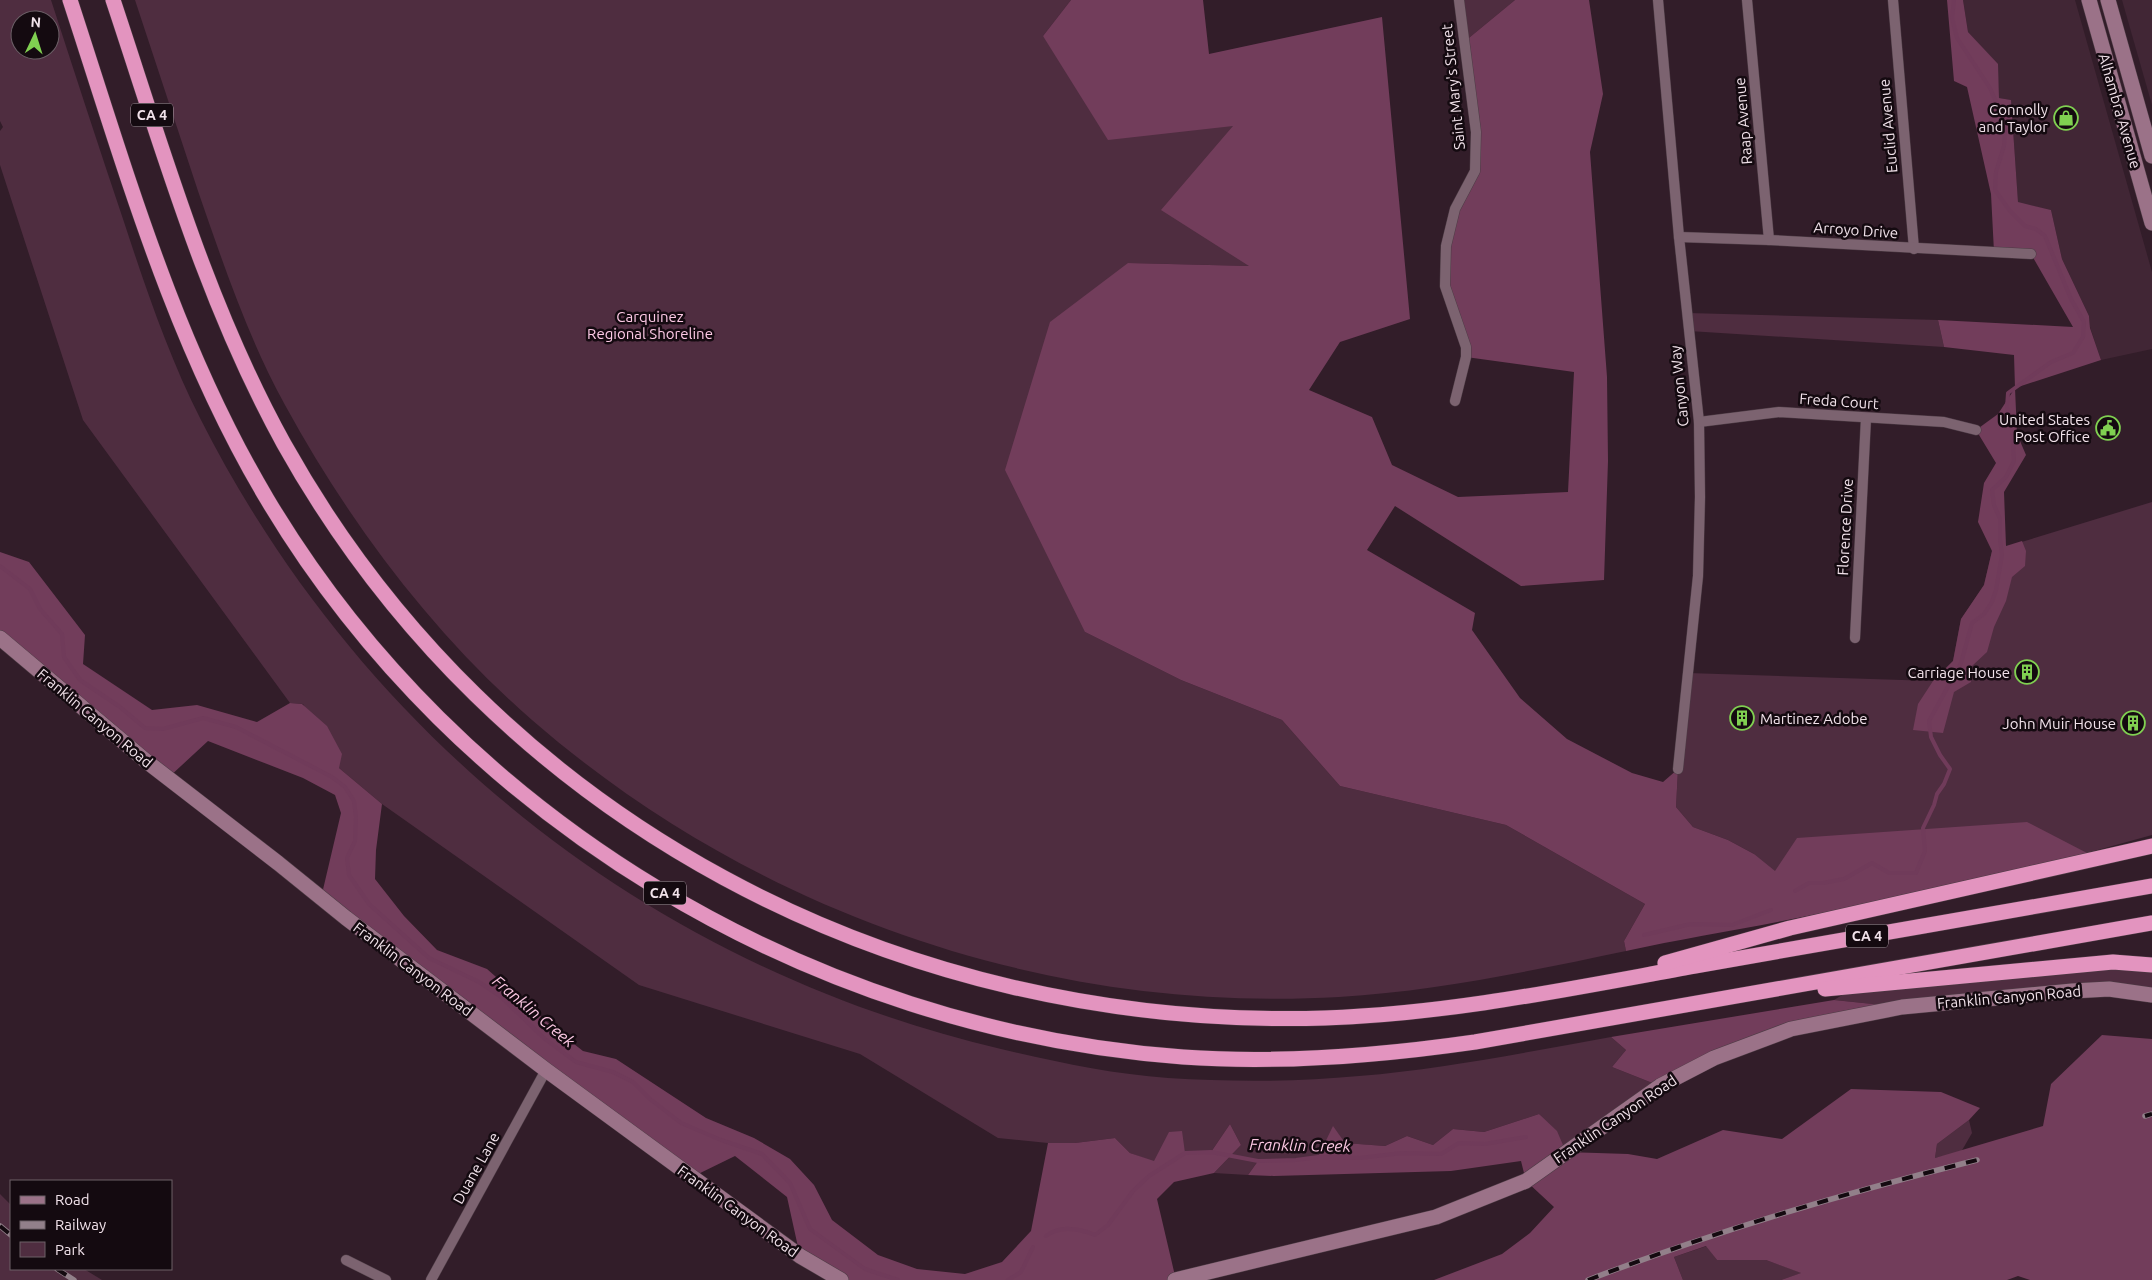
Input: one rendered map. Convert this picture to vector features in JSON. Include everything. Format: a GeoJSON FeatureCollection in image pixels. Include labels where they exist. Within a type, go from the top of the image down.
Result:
{"type":"FeatureCollection","features":[{"type":"Feature","properties":{"kind":"highway","name":"CA 4"},"geometry":{"type":"LineString","coordinates":[[70,0],[150,244],[192,354],[239,451],[268,501],[300,551],[335,599],[383,658],[464,742],[516,788],[562,824],[658,890],[709,919],[824,973],[896,1000],[981,1025],[1028,1036],[1153,1054],[1212,1059],[1270,1060],[1386,1054],[1485,1040],[2152,923]]}},
{"type":"Feature","properties":{"kind":"highway","name":"CA 4"},"geometry":{"type":"LineString","coordinates":[[113,0],[190,229],[220,310],[269,415],[322,507],[384,592],[461,679],[546,757],[590,792],[638,826],[704,867],[764,899],[870,945],[924,964],[980,980],[1094,1004],[1199,1015],[1324,1018],[1420,1010],[1583,986],[2152,886]]}},
{"type":"Feature","properties":{"kind":"highway"},"geometry":{"type":"LineString","coordinates":[[1583,986],[1790,928],[2152,846]]}},
{"type":"Feature","properties":{"kind":"highway"},"geometry":{"type":"LineString","coordinates":[[1734,996],[2112,962],[2152,966]]}},
{"type":"Feature","properties":{"kind":"street","name":"Saint Mary's Street"},"geometry":{"type":"LineString","coordinates":[[1455,401],[1466,357],[1466,347],[1445,286],[1446,246],[1455,209],[1475,171],[1476,132],[1459,0]]}},
{"type":"Feature","properties":{"kind":"street","name":"Canyon Way"},"geometry":{"type":"LineString","coordinates":[[1658,0],[1699,422],[1698,576],[1678,769]]}},
{"type":"Feature","properties":{"kind":"street","name":"Raap Avenue"},"geometry":{"type":"LineString","coordinates":[[1747,0],[1769,240]]}},
{"type":"Feature","properties":{"kind":"street","name":"Euclid Avenue"},"geometry":{"type":"LineString","coordinates":[[1892,0],[1914,249]]}},
{"type":"Feature","properties":{"kind":"street","name":"Alhambra Avenue"},"geometry":{"type":"LineString","coordinates":[[2089,0],[2152,223]]}},
{"type":"Feature","properties":{"kind":"street","name":"Alhambra Avenue"},"geometry":{"type":"LineString","coordinates":[[2108,0],[2152,156]]}},
{"type":"Feature","properties":{"kind":"street","name":"Arroyo Drive"},"geometry":{"type":"LineString","coordinates":[[1680,237],[2031,254]]}},
{"type":"Feature","properties":{"kind":"street","name":"Freda Court"},"geometry":{"type":"LineString","coordinates":[[1699,422],[1779,412],[1944,422],[1976,430]]}},
{"type":"Feature","properties":{"kind":"street","name":"Florence Drive"},"geometry":{"type":"LineString","coordinates":[[1855,638],[1866,418]]}},
{"type":"Feature","properties":{"kind":"street","name":"Franklin Canyon Road"},"geometry":{"type":"LineString","coordinates":[[0,638],[146,761],[346,918],[546,1070],[800,1256],[841,1280]]}},
{"type":"Feature","properties":{"kind":"street","name":"Franklin Canyon Road"},"geometry":{"type":"LineString","coordinates":[[1175,1280],[1436,1217],[1526,1181],[1660,1086],[1714,1058],[1792,1029],[1902,1007],[2109,989],[2152,995]]}},
{"type":"Feature","properties":{"kind":"street","name":"Duane Lane"},"geometry":{"type":"LineString","coordinates":[[432,1280],[546,1070]]}},
{"type":"Feature","properties":{"kind":"street"},"geometry":{"type":"LineString","coordinates":[[346,1260],[386,1280]]}},
{"type":"Feature","properties":{"kind":"shaded area"},"geometry":{"type":"Polygon","coordinates":[[[1071,0],[1203,0],[1209,54],[1382,17],[1410,319],[1340,342],[1309,390],[1372,417],[1392,465],[1458,497],[1568,492],[1574,372],[1466,357],[1445,286],[1446,246],[1475,171],[1464,42],[1515,0],[1589,0],[1603,94],[1590,152],[1607,377],[1608,461],[1604,580],[1521,586],[1395,506],[1367,550],[1475,613],[1472,630],[1520,698],[1567,739],[1632,773],[1663,782],[1678,769],[1676,807],[1693,827],[1728,840],[1754,854],[1775,871],[1797,838],[2027,822],[2087,853],[1862,905],[1626,951],[1624,941],[1645,904],[1506,825],[1340,786],[1282,720],[1181,680],[1085,632],[1005,470],[1050,322],[1128,263],[1249,266],[1161,210],[1233,126],[1108,140],[1043,36],[1071,0]]]}},
{"type":"Feature","properties":{"kind":"shaded area"},"geometry":{"type":"Polygon","coordinates":[[[1947,0],[1963,0],[1968,32],[1998,64],[1999,98],[2011,100],[2018,202],[2051,210],[2062,259],[2089,316],[2090,328],[2101,360],[2015,388],[2014,355],[1944,347],[1938,320],[2073,327],[2031,254],[1994,252],[1991,194],[1967,87],[1954,81],[1947,0]]]}},
{"type":"Feature","properties":{"kind":"shaded area"},"geometry":{"type":"Polygon","coordinates":[[[1963,0],[2075,0],[2152,272],[2152,349],[2101,360],[2090,327],[2089,316],[2062,259],[2051,210],[2018,203],[2011,100],[1999,98],[1997,64],[1968,32],[1963,0]]]}},
{"type":"Feature","properties":{"kind":"shaded area"},"geometry":{"type":"Polygon","coordinates":[[[2122,0],[2152,0],[2152,105],[2122,0]]]}},
{"type":"Feature","properties":{"kind":"shaded area"},"geometry":{"type":"Polygon","coordinates":[[[2015,388],[2017,434],[2026,455],[2004,492],[2006,546],[2022,541],[2026,551],[2025,566],[2012,577],[2006,601],[1994,627],[1987,652],[1972,666],[1971,682],[1954,692],[1943,733],[1913,730],[1918,704],[1933,681],[1953,661],[1961,619],[1984,585],[1992,551],[1978,522],[1984,483],[1996,463],[1976,430],[1998,414],[2015,388]]]}},
{"type":"Feature","properties":{"kind":"shaded area"},"geometry":{"type":"Polygon","coordinates":[[[0,552],[29,562],[85,635],[83,664],[152,710],[197,705],[257,722],[290,703],[302,704],[327,726],[342,754],[339,768],[382,804],[376,850],[375,879],[404,916],[437,950],[487,969],[556,1030],[583,1051],[616,1059],[706,1118],[754,1138],[790,1159],[814,1185],[832,1220],[878,1255],[917,1269],[965,1274],[1002,1262],[1031,1231],[1048,1143],[1075,1143],[1115,1138],[1130,1153],[1154,1161],[1169,1132],[1182,1131],[1185,1153],[1211,1152],[1230,1124],[1241,1145],[1214,1173],[1174,1182],[1157,1199],[1176,1280],[841,1280],[800,1256],[787,1197],[735,1156],[692,1177],[321,898],[341,813],[335,795],[303,778],[208,741],[168,778],[0,638],[0,552]]]}},
{"type":"Feature","properties":{"kind":"shaded area"},"geometry":{"type":"Polygon","coordinates":[[[1834,1000],[1902,1007],[1814,1024],[1660,1086],[1612,1067],[1626,1050],[1611,1037],[1834,1000]]]}},
{"type":"Feature","properties":{"kind":"shaded area"},"geometry":{"type":"Polygon","coordinates":[[[2102,1035],[2152,1039],[2152,1280],[2030,1280],[2018,1276],[2007,1280],[1781,1280],[1801,1273],[1766,1260],[1717,1260],[1706,1246],[1674,1257],[1683,1280],[1434,1280],[1502,1254],[1530,1233],[1554,1207],[1526,1181],[1521,1161],[1451,1171],[1274,1176],[1248,1175],[1258,1161],[1296,1160],[1318,1157],[1333,1126],[1345,1143],[1385,1146],[1407,1136],[1433,1145],[1453,1129],[1484,1132],[1539,1114],[1557,1131],[1566,1152],[1628,1154],[1657,1159],[1723,1130],[1782,1139],[1851,1089],[1941,1092],[1980,1108],[1969,1120],[1937,1144],[1935,1158],[2043,1126],[2051,1084],[2102,1035]]]}},
{"type":"Feature","properties":{"kind":"green space"},"geometry":{"type":"Polygon","coordinates":[[[0,0],[51,0],[54,10],[10,10],[10,60],[60,60],[60,28],[141,272],[168,347],[201,420],[268,535],[345,641],[433,738],[531,823],[637,898],[752,961],[873,1012],[1001,1049],[1084,1067],[1168,1078],[1240,1081],[1312,1079],[1422,1069],[1485,1060],[1611,1037],[1626,1050],[1612,1067],[1660,1086],[1566,1152],[1539,1114],[1484,1132],[1453,1129],[1433,1145],[1407,1136],[1385,1146],[1344,1143],[1318,1157],[1296,1160],[1258,1161],[1248,1175],[1214,1173],[1241,1145],[1230,1124],[1211,1152],[1185,1153],[1154,1162],[1130,1153],[1115,1138],[1075,1143],[1048,1143],[998,1138],[860,1054],[639,985],[382,804],[339,768],[303,704],[290,703],[83,420],[0,165],[0,131],[3,127],[0,121],[0,0]]]}},
{"type":"Feature","properties":{"kind":"green space","name":"Carquinez Regional Shoreline"},"geometry":{"type":"Polygon","coordinates":[[[135,0],[1071,0],[1043,36],[1233,126],[1250,266],[1128,263],[1085,632],[1181,680],[1282,720],[1340,786],[1506,825],[1645,904],[1624,941],[1626,951],[1519,973],[1447,985],[1339,997],[1229,998],[1120,988],[1013,967],[908,937],[807,897],[710,847],[618,788],[532,720],[495,686],[426,613],[365,533],[336,491],[285,405],[248,327],[198,191],[135,0]]]}},
{"type":"Feature","properties":{"kind":"green space"},"geometry":{"type":"Polygon","coordinates":[[[1459,0],[1515,0],[1464,42],[1459,0]]]}},
{"type":"Feature","properties":{"kind":"green space"},"geometry":{"type":"Polygon","coordinates":[[[1688,313],[1938,320],[1944,347],[1689,331],[1688,313]]]}},
{"type":"Feature","properties":{"kind":"green space"},"geometry":{"type":"Polygon","coordinates":[[[2152,502],[2152,835],[2087,853],[1786,920],[1754,854],[1728,840],[1693,827],[1676,807],[1688,673],[1933,681],[1953,661],[1961,619],[1984,585],[1992,551],[2152,502]]]}},
{"type":"Feature","properties":{"kind":"green space"},"geometry":{"type":"Polygon","coordinates":[[[2152,965],[2152,995],[2109,989],[1902,1007],[1834,1000],[1857,986],[2152,965]]]}},
{"type":"Feature","properties":{"kind":"green space"},"geometry":{"type":"Polygon","coordinates":[[[1969,1120],[1972,1133],[1961,1152],[1935,1158],[1937,1144],[1969,1120]]]}},
{"type":"Feature","properties":{"kind":"green space"},"geometry":{"type":"Polygon","coordinates":[[[0,1194],[10,1204],[10,1270],[86,1270],[102,1280],[0,1280],[0,1194]]]}},
{"type":"Feature","properties":{"kind":"green space"},"geometry":{"type":"Polygon","coordinates":[[[1707,1246],[1717,1260],[1766,1260],[1802,1273],[1781,1280],[1683,1280],[1674,1257],[1707,1246]]]}},
{"type":"Feature","properties":{"kind":"waterway","name":"Franklin Creek"},"geometry":{"type":"LineString","coordinates":[[1795,891],[1809,883],[1823,883],[1844,879],[1872,863],[1889,873],[1916,873],[1925,851],[1923,828],[1950,769],[1931,737],[1929,721],[1961,663],[1972,623],[1984,614],[1992,602],[1996,590],[2002,555],[2000,519],[1994,505],[1992,490],[2006,477],[2014,461],[2012,424],[2007,407],[2008,393],[2051,362],[2073,353],[2083,337],[2084,322],[2071,299],[2045,236],[2036,229],[2025,226],[2010,211],[1995,190],[1996,172],[2004,146],[2005,130],[2001,113],[1990,88],[1957,38],[1952,18],[1954,0]]}},
{"type":"Feature","properties":{"kind":"waterway","name":"Franklin Creek"},"geometry":{"type":"LineString","coordinates":[[0,566],[30,589],[40,609],[62,634],[64,657],[80,680],[120,707],[145,728],[163,729],[203,718],[236,727],[332,777],[345,787],[354,801],[356,817],[355,841],[347,858],[349,875],[369,904],[429,958],[479,982],[500,996],[545,1039],[576,1062],[613,1072],[633,1082],[650,1099],[681,1123],[721,1140],[762,1154],[790,1183],[810,1229],[865,1269],[898,1280]]}},
{"type":"Feature","properties":{"kind":"waterway","name":"Franklin Creek"},"geometry":{"type":"LineString","coordinates":[[1644,935],[1691,924],[1732,925],[1771,910]]}},
{"type":"Feature","properties":{"kind":"waterway","name":"Franklin Creek"},"geometry":{"type":"LineString","coordinates":[[1046,1236],[1052,1232],[1064,1229],[1083,1231],[1095,1235],[1108,1225],[1133,1191],[1149,1176],[1185,1153],[1211,1152],[1258,1161],[1296,1160],[1318,1157],[1360,1158],[1402,1153],[1441,1154],[1459,1143],[1485,1144],[1526,1137]]}},
{"type":"Feature","properties":{"kind":"waterway","name":"Franklin Creek"},"geometry":{"type":"LineString","coordinates":[[1008,1280],[1021,1272],[1033,1247]]}},
{"type":"Feature","properties":{"kind":"railway"},"geometry":{"type":"LineString","coordinates":[[2145,1116],[2152,1114]]}},
{"type":"Feature","properties":{"kind":"railway"},"geometry":{"type":"LineString","coordinates":[[1588,1280],[1732,1229],[1878,1186],[1977,1160]]}},
{"type":"Feature","properties":{"kind":"railway"},"geometry":{"type":"LineString","coordinates":[[0,1226],[10,1234]]}},
{"type":"Feature","properties":{"kind":"railway"},"geometry":{"type":"LineString","coordinates":[[59,1270],[74,1280]]}},
{"type":"Feature","properties":{"kind":"place","name":"Connolly and Taylor"},"geometry":{"type":"Point","coordinates":[2066,118]}},
{"type":"Feature","properties":{"kind":"place","name":"United States Post Office"},"geometry":{"type":"Point","coordinates":[2108,428]}},
{"type":"Feature","properties":{"kind":"place","name":"Carriage House"},"geometry":{"type":"Point","coordinates":[2027,672]}},
{"type":"Feature","properties":{"kind":"place","name":"Martinez Adobe"},"geometry":{"type":"Point","coordinates":[1742,718]}},
{"type":"Feature","properties":{"kind":"place","name":"John Muir House"},"geometry":{"type":"Point","coordinates":[2133,723]}}]}
